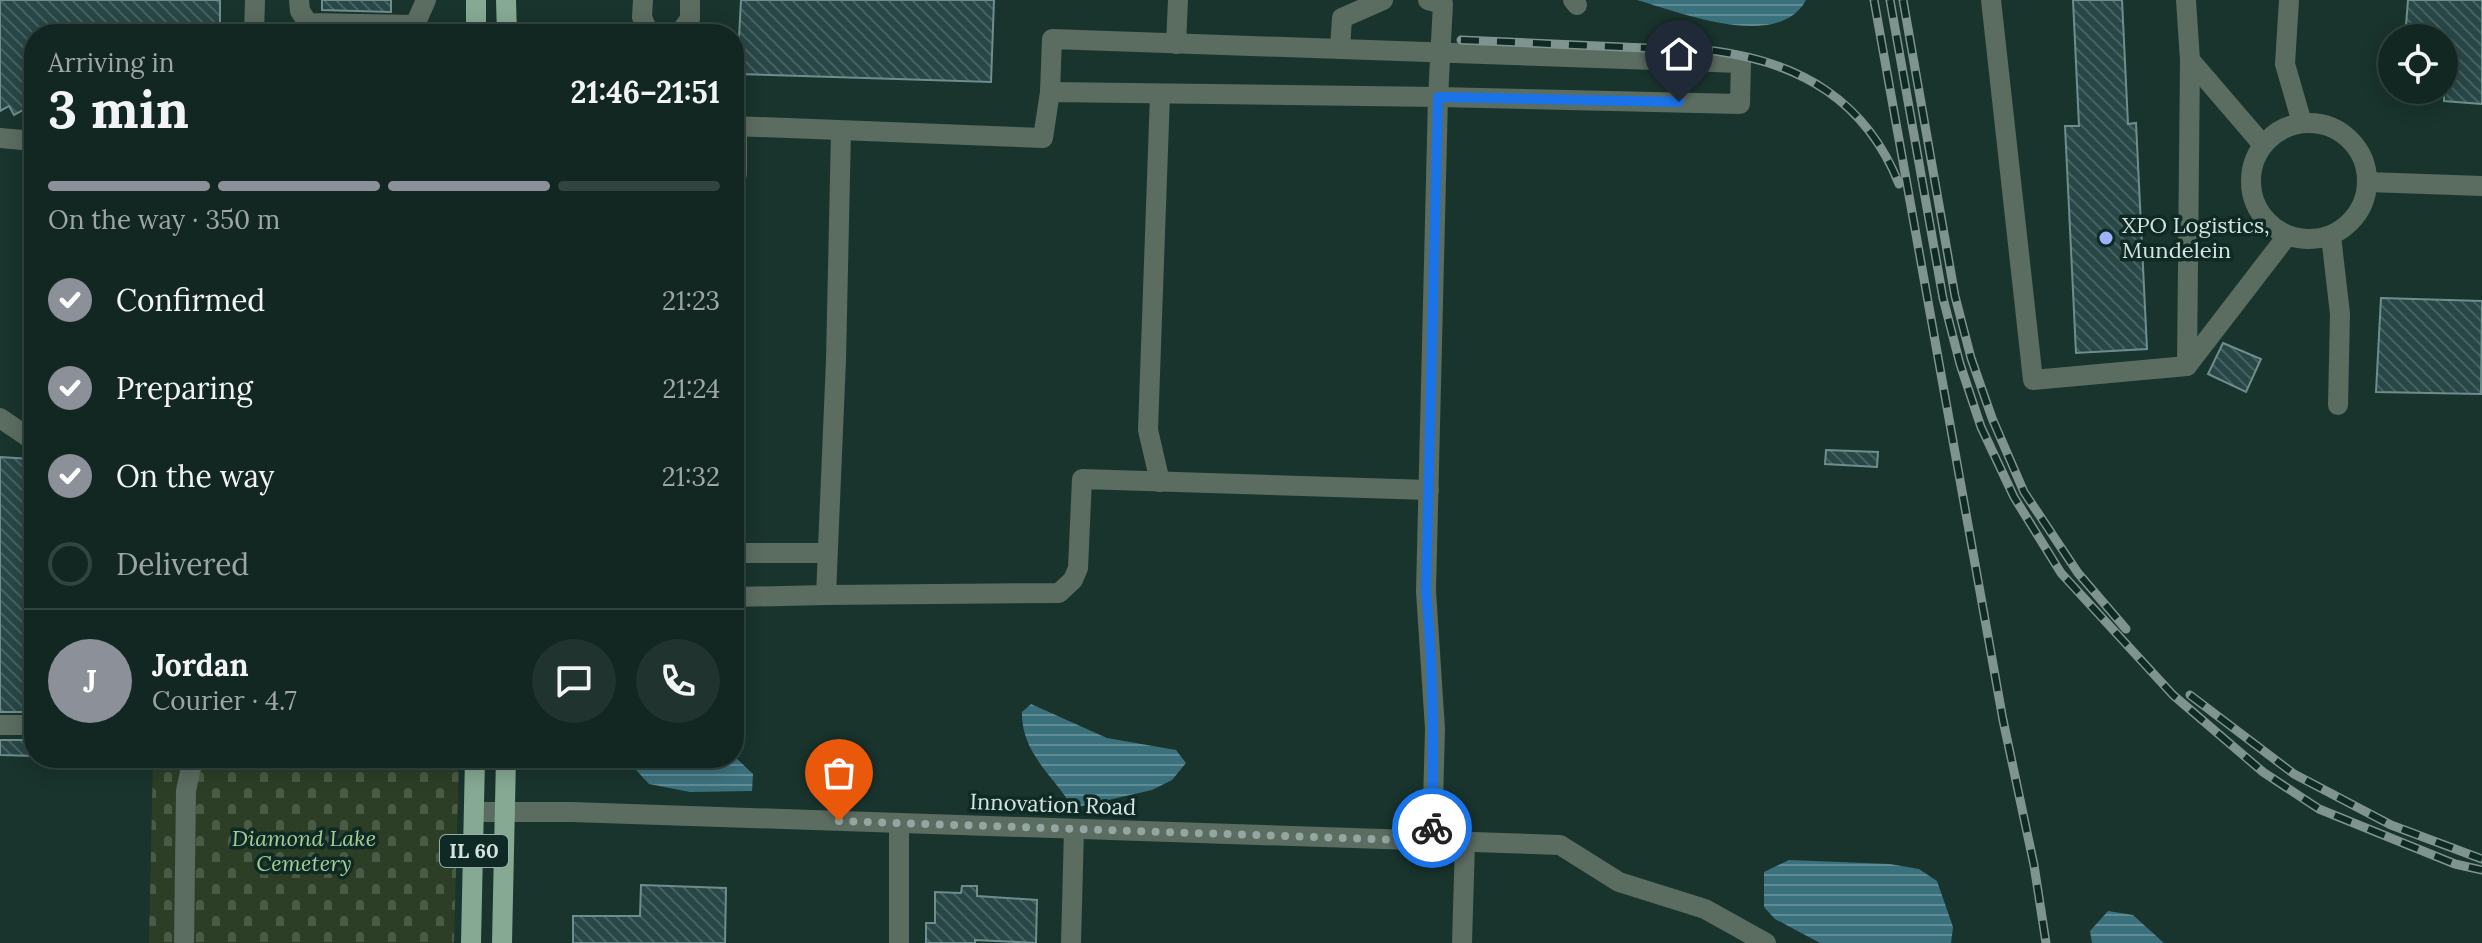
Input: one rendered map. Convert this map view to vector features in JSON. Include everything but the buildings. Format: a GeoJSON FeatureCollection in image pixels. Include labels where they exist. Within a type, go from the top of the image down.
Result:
{"type":"FeatureCollection","features":[{"type":"Feature","properties":{"kind":"main road"},"geometry":{"type":"LineString","coordinates":[[476,0],[476,24]]}},
{"type":"Feature","properties":{"kind":"main road"},"geometry":{"type":"LineString","coordinates":[[506,0],[507,24]]}},
{"type":"Feature","properties":{"kind":"main road","name":"IL 60"},"geometry":{"type":"LineString","coordinates":[[471,943],[475,768]]}},
{"type":"Feature","properties":{"kind":"main road","name":"IL 60"},"geometry":{"type":"LineString","coordinates":[[502,943],[506,768]]}},
{"type":"Feature","properties":{"kind":"street"},"geometry":{"type":"LineString","coordinates":[[254,24],[255,0]]}},
{"type":"Feature","properties":{"kind":"street"},"geometry":{"type":"LineString","coordinates":[[299,0],[300,11],[308,23],[362,24]]}},
{"type":"Feature","properties":{"kind":"street"},"geometry":{"type":"LineString","coordinates":[[415,24],[426,0]]}},
{"type":"Feature","properties":{"kind":"street"},"geometry":{"type":"LineString","coordinates":[[643,0],[645,24]]}},
{"type":"Feature","properties":{"kind":"street"},"geometry":{"type":"LineString","coordinates":[[686,24],[690,19],[690,0]]}},
{"type":"Feature","properties":{"kind":"street"},"geometry":{"type":"LineString","coordinates":[[1176,44],[1178,0]]}},
{"type":"Feature","properties":{"kind":"street"},"geometry":{"type":"LineString","coordinates":[[1340,49],[1342,9],[1383,0]]}},
{"type":"Feature","properties":{"kind":"street"},"geometry":{"type":"LineString","coordinates":[[1428,0],[1443,4],[1426,591],[1435,729],[1432,841]]}},
{"type":"Feature","properties":{"kind":"street"},"geometry":{"type":"LineString","coordinates":[[1991,0],[2033,380],[2187,366],[2287,236]]}},
{"type":"Feature","properties":{"kind":"street"},"geometry":{"type":"LineString","coordinates":[[2186,0],[2190,60],[2187,366]]}},
{"type":"Feature","properties":{"kind":"street"},"geometry":{"type":"LineString","coordinates":[[2289,0],[2285,64],[2302,123]]}},
{"type":"Feature","properties":{"kind":"street"},"geometry":{"type":"LineString","coordinates":[[744,127],[1043,138],[1050,92],[1052,39],[1741,63],[1740,104],[1050,92]]}},
{"type":"Feature","properties":{"kind":"street"},"geometry":{"type":"LineString","coordinates":[[2190,60],[2263,145]]}},
{"type":"Feature","properties":{"kind":"street"},"geometry":{"type":"LineString","coordinates":[[1160,94],[1148,430],[1160,482]]}},
{"type":"Feature","properties":{"kind":"street"},"geometry":{"type":"LineString","coordinates":[[2302,123],[2331,127],[2346,136],[2357,149],[2368,182],[2360,210],[2352,221],[2331,236],[2301,240],[2287,236],[2265,221],[2252,196],[2250,182],[2253,162],[2263,145],[2275,133],[2302,123]]}},
{"type":"Feature","properties":{"kind":"street"},"geometry":{"type":"LineString","coordinates":[[826,595],[836,360],[841,131]]}},
{"type":"Feature","properties":{"kind":"street"},"geometry":{"type":"LineString","coordinates":[[0,138],[24,140]]}},
{"type":"Feature","properties":{"kind":"street"},"geometry":{"type":"LineString","coordinates":[[2368,182],[2482,186]]}},
{"type":"Feature","properties":{"kind":"street"},"geometry":{"type":"LineString","coordinates":[[2331,236],[2340,314],[2338,405]]}},
{"type":"Feature","properties":{"kind":"street"},"geometry":{"type":"LineString","coordinates":[[0,418],[24,434]]}},
{"type":"Feature","properties":{"kind":"street"},"geometry":{"type":"LineString","coordinates":[[744,597],[1059,593],[1078,571],[1082,479],[1429,490]]}},
{"type":"Feature","properties":{"kind":"street"},"geometry":{"type":"LineString","coordinates":[[744,553],[827,553]]}},
{"type":"Feature","properties":{"kind":"street"},"geometry":{"type":"LineString","coordinates":[[0,725],[24,725]]}},
{"type":"Feature","properties":{"kind":"street"},"geometry":{"type":"LineString","coordinates":[[184,943],[186,791],[191,768]]}},
{"type":"Feature","properties":{"kind":"street","name":"Innovation Road"},"geometry":{"type":"LineString","coordinates":[[475,812],[1560,845],[1619,882],[1705,909],[1766,943]]}},
{"type":"Feature","properties":{"kind":"street"},"geometry":{"type":"LineString","coordinates":[[899,823],[899,943]]}},
{"type":"Feature","properties":{"kind":"street"},"geometry":{"type":"LineString","coordinates":[[1071,943],[1074,829]]}},
{"type":"Feature","properties":{"kind":"street"},"geometry":{"type":"LineString","coordinates":[[1462,943],[1465,842]]}},
{"type":"Feature","properties":{"kind":"green space","name":"Diamond Lake Cemetery"},"geometry":{"type":"Polygon","coordinates":[[[153,768],[459,768],[454,943],[149,943],[153,768]]]}},
{"type":"Feature","properties":{"kind":"water"},"geometry":{"type":"Polygon","coordinates":[[[1637,0],[1806,0],[1792,15],[1774,24],[1751,26],[1702,19],[1637,0]]]}},
{"type":"Feature","properties":{"kind":"water"},"geometry":{"type":"Polygon","coordinates":[[[1031,704],[1107,738],[1176,750],[1186,763],[1172,780],[1152,790],[1073,808],[1032,752],[1027,740],[1022,712],[1031,704]]]}},
{"type":"Feature","properties":{"kind":"water"},"geometry":{"type":"Polygon","coordinates":[[[744,765],[753,774],[752,791],[690,792],[649,784],[634,768],[744,768],[744,765]]]}},
{"type":"Feature","properties":{"kind":"water"},"geometry":{"type":"Polygon","coordinates":[[[1789,860],[1890,864],[1919,869],[1937,881],[1953,927],[1951,943],[1820,943],[1775,919],[1764,907],[1764,872],[1789,860]]]}},
{"type":"Feature","properties":{"kind":"water"},"geometry":{"type":"Polygon","coordinates":[[[2108,911],[2133,915],[2164,943],[2092,943],[2090,931],[2108,911]]]}},
{"type":"Feature","properties":{"kind":"railway"},"geometry":{"type":"LineString","coordinates":[[1874,0],[2046,943]]}},
{"type":"Feature","properties":{"kind":"railway"},"geometry":{"type":"LineString","coordinates":[[1890,0],[1943,298],[1960,364],[1981,427],[2014,497],[2061,573],[2173,695],[2263,772],[2319,809],[2455,864],[2482,870]]}},
{"type":"Feature","properties":{"kind":"railway"},"geometry":{"type":"LineString","coordinates":[[1903,0],[1955,296],[1971,358],[1992,418],[2024,492],[2078,573],[2126,629]]}},
{"type":"Feature","properties":{"kind":"railway"},"geometry":{"type":"LineString","coordinates":[[1461,40],[1715,51],[1775,65],[1802,76],[1849,109],[1885,155],[1899,184]]}},
{"type":"Feature","properties":{"kind":"railway"},"geometry":{"type":"LineString","coordinates":[[2190,695],[2294,774],[2391,825],[2482,859]]}},
{"type":"Feature","properties":{"kind":"way so far"},"geometry":{"type":"LineString","coordinates":[[839,821],[1432,841],[1432,828]]}},
{"type":"Feature","properties":{"kind":"place","name":"XPO Logistics, Mundelein"},"geometry":{"type":"Point","coordinates":[2106,238]}},
{"type":"Feature","properties":{"kind":"route"},"geometry":{"type":"LineString","coordinates":[[1432,828],[1435,729],[1426,591],[1438,97],[1679,102]]}}]}
